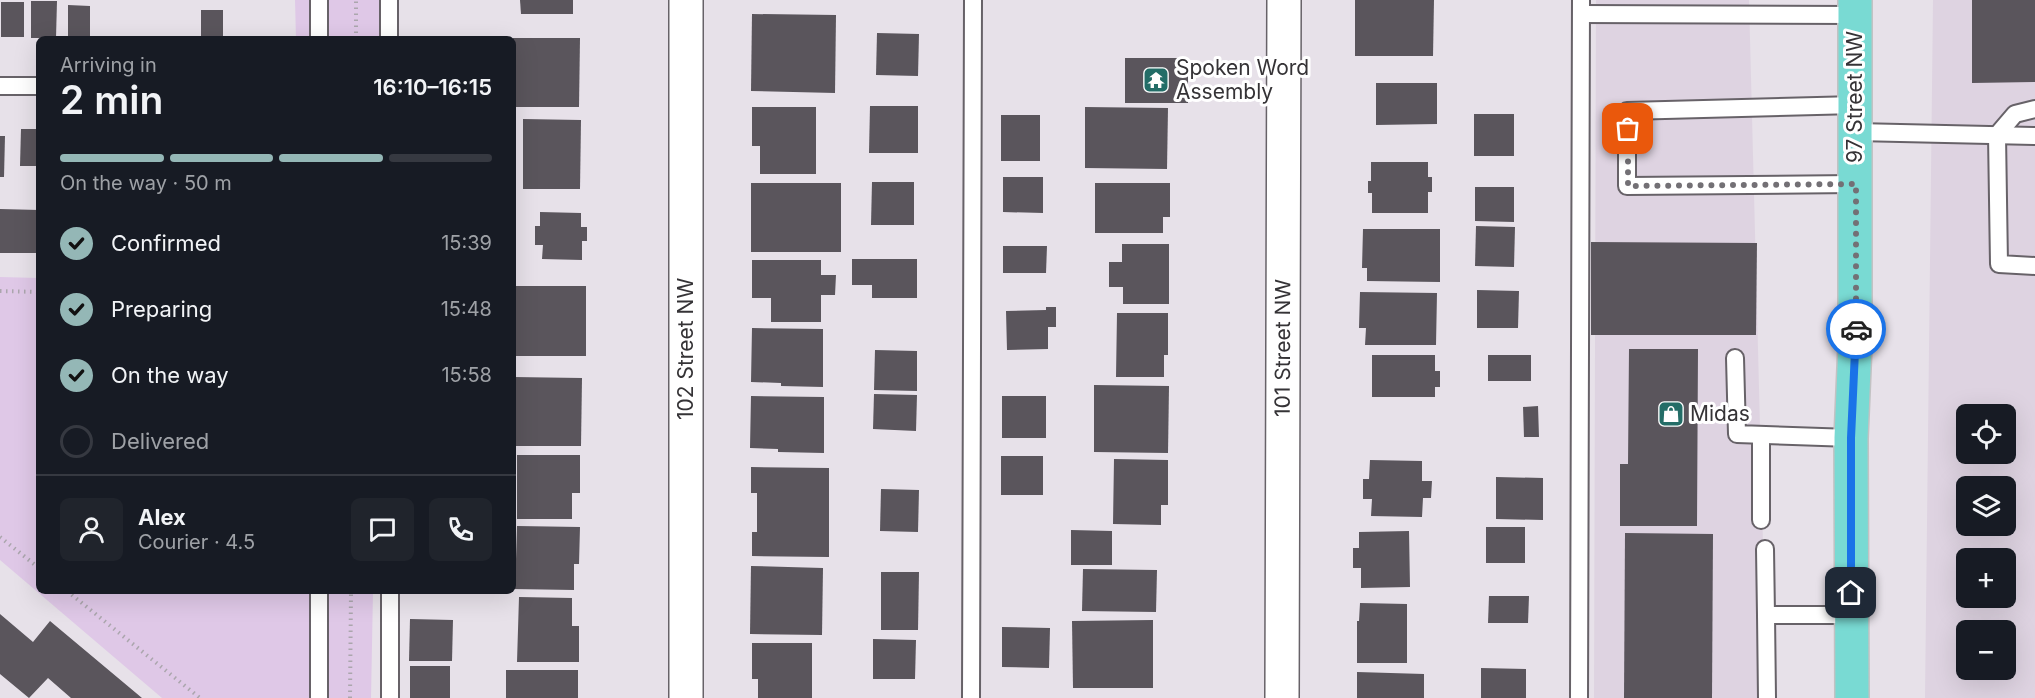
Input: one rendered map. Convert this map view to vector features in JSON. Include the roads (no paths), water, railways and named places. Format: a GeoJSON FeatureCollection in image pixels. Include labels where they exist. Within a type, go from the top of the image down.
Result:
{"type":"FeatureCollection","features":[{"type":"Feature","properties":{"kind":"main road","name":"97 Street NW"},"geometry":{"type":"LineString","coordinates":[[1852,698],[1851,438],[1856,345],[1855,7]]}},
{"type":"Feature","properties":{"kind":"street","name":"102 Street NW"},"geometry":{"type":"LineString","coordinates":[[686,0],[686,698]]}},
{"type":"Feature","properties":{"kind":"street","name":"101 Street NW"},"geometry":{"type":"LineString","coordinates":[[1282,698],[1284,0]]}},
{"type":"Feature","properties":{"kind":"lane"},"geometry":{"type":"LineString","coordinates":[[319,0],[319,36]]}},
{"type":"Feature","properties":{"kind":"lane"},"geometry":{"type":"LineString","coordinates":[[389,0],[389,36]]}},
{"type":"Feature","properties":{"kind":"lane"},"geometry":{"type":"LineString","coordinates":[[971,698],[973,0]]}},
{"type":"Feature","properties":{"kind":"lane"},"geometry":{"type":"LineString","coordinates":[[1579,698],[1581,7],[1855,7]]}},
{"type":"Feature","properties":{"kind":"lane"},"geometry":{"type":"LineString","coordinates":[[0,86],[36,86]]}},
{"type":"Feature","properties":{"kind":"lane"},"geometry":{"type":"LineString","coordinates":[[2035,109],[2015,114],[1997,135],[1999,264],[2035,266]]}},
{"type":"Feature","properties":{"kind":"lane"},"geometry":{"type":"LineString","coordinates":[[1856,184],[1628,186],[1628,111],[1856,118],[1997,135],[2035,136]]}},
{"type":"Feature","properties":{"kind":"lane"},"geometry":{"type":"LineString","coordinates":[[1735,358],[1737,435],[1851,438]]}},
{"type":"Feature","properties":{"kind":"lane"},"geometry":{"type":"LineString","coordinates":[[1761,435],[1761,520]]}},
{"type":"Feature","properties":{"kind":"lane"},"geometry":{"type":"LineString","coordinates":[[1765,549],[1767,698]]}},
{"type":"Feature","properties":{"kind":"lane"},"geometry":{"type":"LineString","coordinates":[[319,594],[320,698]]}},
{"type":"Feature","properties":{"kind":"lane"},"geometry":{"type":"LineString","coordinates":[[390,594],[390,698]]}},
{"type":"Feature","properties":{"kind":"lane"},"geometry":{"type":"LineString","coordinates":[[1766,615],[1851,615]]}},
{"type":"Feature","properties":{"kind":"place","name":"Spoken Word Assembly"},"geometry":{"type":"Point","coordinates":[1156,80]}},
{"type":"Feature","properties":{"kind":"place","name":"Midas"},"geometry":{"type":"Point","coordinates":[1671,414]}}]}
